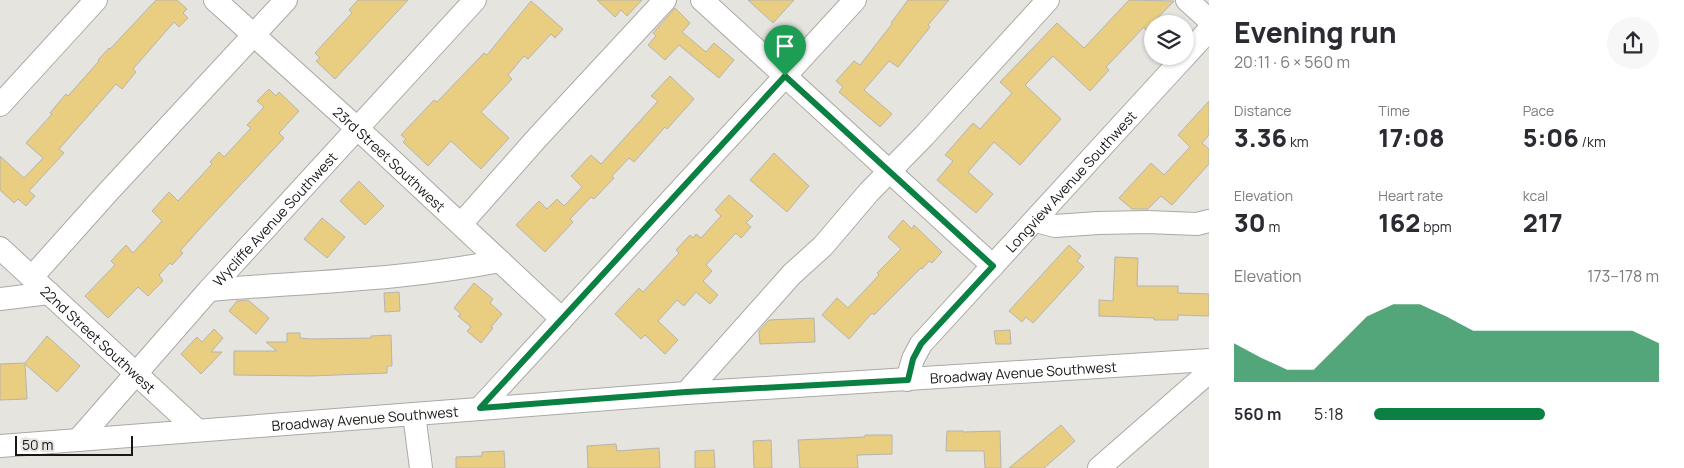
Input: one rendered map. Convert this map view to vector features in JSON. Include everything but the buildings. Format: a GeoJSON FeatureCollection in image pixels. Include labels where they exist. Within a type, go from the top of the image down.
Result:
{"type":"FeatureCollection","features":[{"type":"Feature","properties":{"kind":"street"},"geometry":{"type":"LineString","coordinates":[[0,105],[96,0]]}},
{"type":"Feature","properties":{"kind":"street","name":"23rd Street Southwest"},"geometry":{"type":"LineString","coordinates":[[215,0],[462,224],[562,319]]}},
{"type":"Feature","properties":{"kind":"street"},"geometry":{"type":"LineString","coordinates":[[32,277],[286,0]]}},
{"type":"Feature","properties":{"kind":"street","name":"Wycliffe Avenue Southwest"},"geometry":{"type":"LineString","coordinates":[[78,440],[209,290],[476,0]]}},
{"type":"Feature","properties":{"kind":"street"},"geometry":{"type":"LineString","coordinates":[[462,224],[538,137],[665,0]]}},
{"type":"Feature","properties":{"kind":"street"},"geometry":{"type":"LineString","coordinates":[[702,0],[993,266]]}},
{"type":"Feature","properties":{"kind":"street"},"geometry":{"type":"LineString","coordinates":[[480,408],[855,0]]}},
{"type":"Feature","properties":{"kind":"street"},"geometry":{"type":"LineString","coordinates":[[686,392],[792,274],[823,246],[869,192],[937,122],[1048,0]]}},
{"type":"Feature","properties":{"kind":"street"},"geometry":{"type":"LineString","coordinates":[[1188,0],[1209,20]]}},
{"type":"Feature","properties":{"kind":"street","name":"Longview Avenue Southwest"},"geometry":{"type":"LineString","coordinates":[[1194,46],[1209,30]]}},
{"type":"Feature","properties":{"kind":"street","name":"Longview Avenue Southwest"},"geometry":{"type":"LineString","coordinates":[[908,380],[913,359],[921,344],[1036,221],[1177,65]]}},
{"type":"Feature","properties":{"kind":"street"},"geometry":{"type":"LineString","coordinates":[[1036,221],[1055,226],[1147,222],[1197,224],[1209,221]]}},
{"type":"Feature","properties":{"kind":"street","name":"22nd Street Southwest"},"geometry":{"type":"LineString","coordinates":[[0,248],[197,430]]}},
{"type":"Feature","properties":{"kind":"street"},"geometry":{"type":"LineString","coordinates":[[209,290],[363,279],[460,269],[500,261]]}},
{"type":"Feature","properties":{"kind":"street"},"geometry":{"type":"LineString","coordinates":[[0,299],[49,292]]}},
{"type":"Feature","properties":{"kind":"street","name":"Broadway Avenue Southwest"},"geometry":{"type":"LineString","coordinates":[[0,446],[686,392],[908,380],[1209,360]]}},
{"type":"Feature","properties":{"kind":"street"},"geometry":{"type":"LineString","coordinates":[[1099,468],[1209,372]]}},
{"type":"Feature","properties":{"kind":"street"},"geometry":{"type":"LineString","coordinates":[[414,414],[421,468]]}},
{"type":"Feature","properties":{"kind":"route"},"geometry":{"type":"LineString","coordinates":[[785,76],[993,266],[921,344],[913,359],[908,380],[686,392],[480,408],[498,390],[785,76]]}}]}
